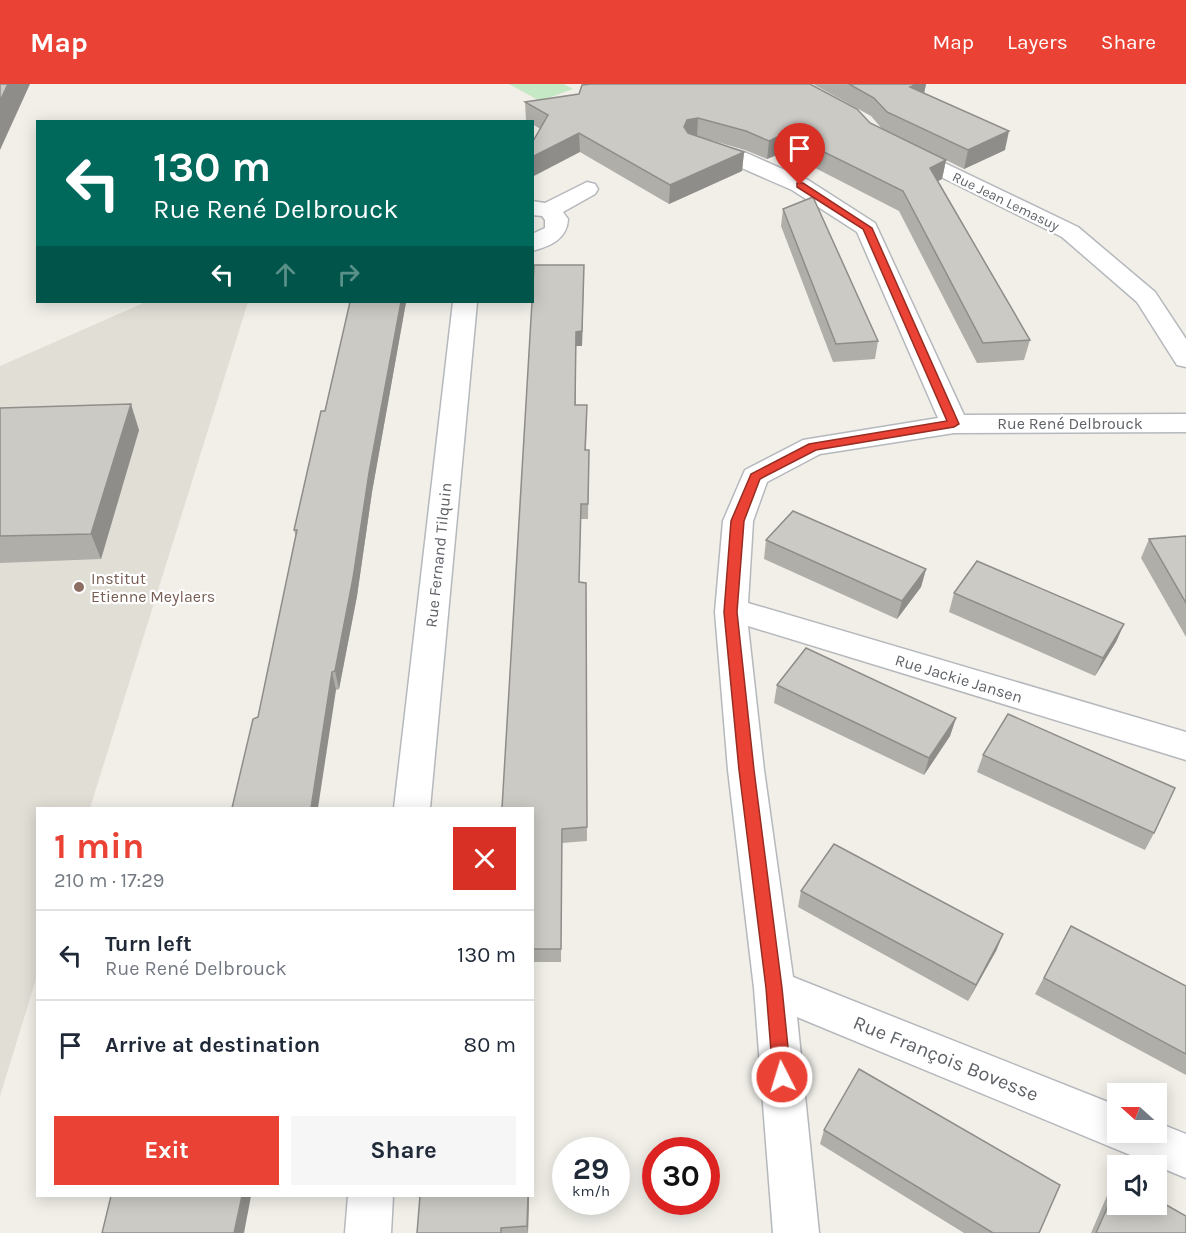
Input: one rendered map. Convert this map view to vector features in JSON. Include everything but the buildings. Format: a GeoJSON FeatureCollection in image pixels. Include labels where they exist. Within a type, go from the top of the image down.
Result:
{"type":"FeatureCollection","features":[{"type":"Feature","properties":{"kind":"street","name":"Rue Jean Lemasuy"},"geometry":{"type":"LineString","coordinates":[[886,141],[1070,232],[1146,297],[1186,359]]}},
{"type":"Feature","properties":{"kind":"street"},"geometry":{"type":"LineString","coordinates":[[696,145],[736,157],[800,185],[867,228],[954,424]]}},
{"type":"Feature","properties":{"kind":"street"},"geometry":{"type":"LineString","coordinates":[[541,209],[587,189]]}},
{"type":"Feature","properties":{"kind":"street"},"geometry":{"type":"LineString","coordinates":[[534,243],[556,231],[557,219],[541,209]]}},
{"type":"Feature","properties":{"kind":"street","name":"Rue Fernand Tilquin"},"geometry":{"type":"LineString","coordinates":[[412,807],[465,303]]}},
{"type":"Feature","properties":{"kind":"street","name":"Rue René Delbrouck"},"geometry":{"type":"LineString","coordinates":[[796,1233],[774,988],[746,770],[731,612],[738,521],[755,477],[813,446],[954,424],[1186,423]]}},
{"type":"Feature","properties":{"kind":"street","name":"Rue Jackie Jansen"},"geometry":{"type":"LineString","coordinates":[[731,612],[756,616],[1186,746]]}},
{"type":"Feature","properties":{"kind":"street","name":"Rue François Bovesse"},"geometry":{"type":"LineString","coordinates":[[774,988],[1107,1124]]}},
{"type":"Feature","properties":{"kind":"street"},"geometry":{"type":"LineString","coordinates":[[1155,1143],[1186,1156]]}},
{"type":"Feature","properties":{"kind":"street"},"geometry":{"type":"LineString","coordinates":[[368,1233],[371,1197]]}},
{"type":"Feature","properties":{"kind":"shaded area","name":"Institut Etienne Meylaers"},"geometry":{"type":"Polygon","coordinates":[[[144,303],[248,303],[90,807],[36,807],[36,979],[0,1096],[0,366],[144,303]]]}},
{"type":"Feature","properties":{"kind":"green space"},"geometry":{"type":"Polygon","coordinates":[[[509,84],[564,84],[573,89],[540,101],[509,84]]]}},
{"type":"Feature","properties":{"kind":"place","name":"Institut Etienne Meylaers"},"geometry":{"type":"Point","coordinates":[79,587]}},
{"type":"Feature","properties":{"kind":"route"},"geometry":{"type":"LineString","coordinates":[[782,1077],[774,988],[746,770],[731,612],[738,521],[755,477],[813,446],[954,424],[867,228],[800,185]]}}]}
